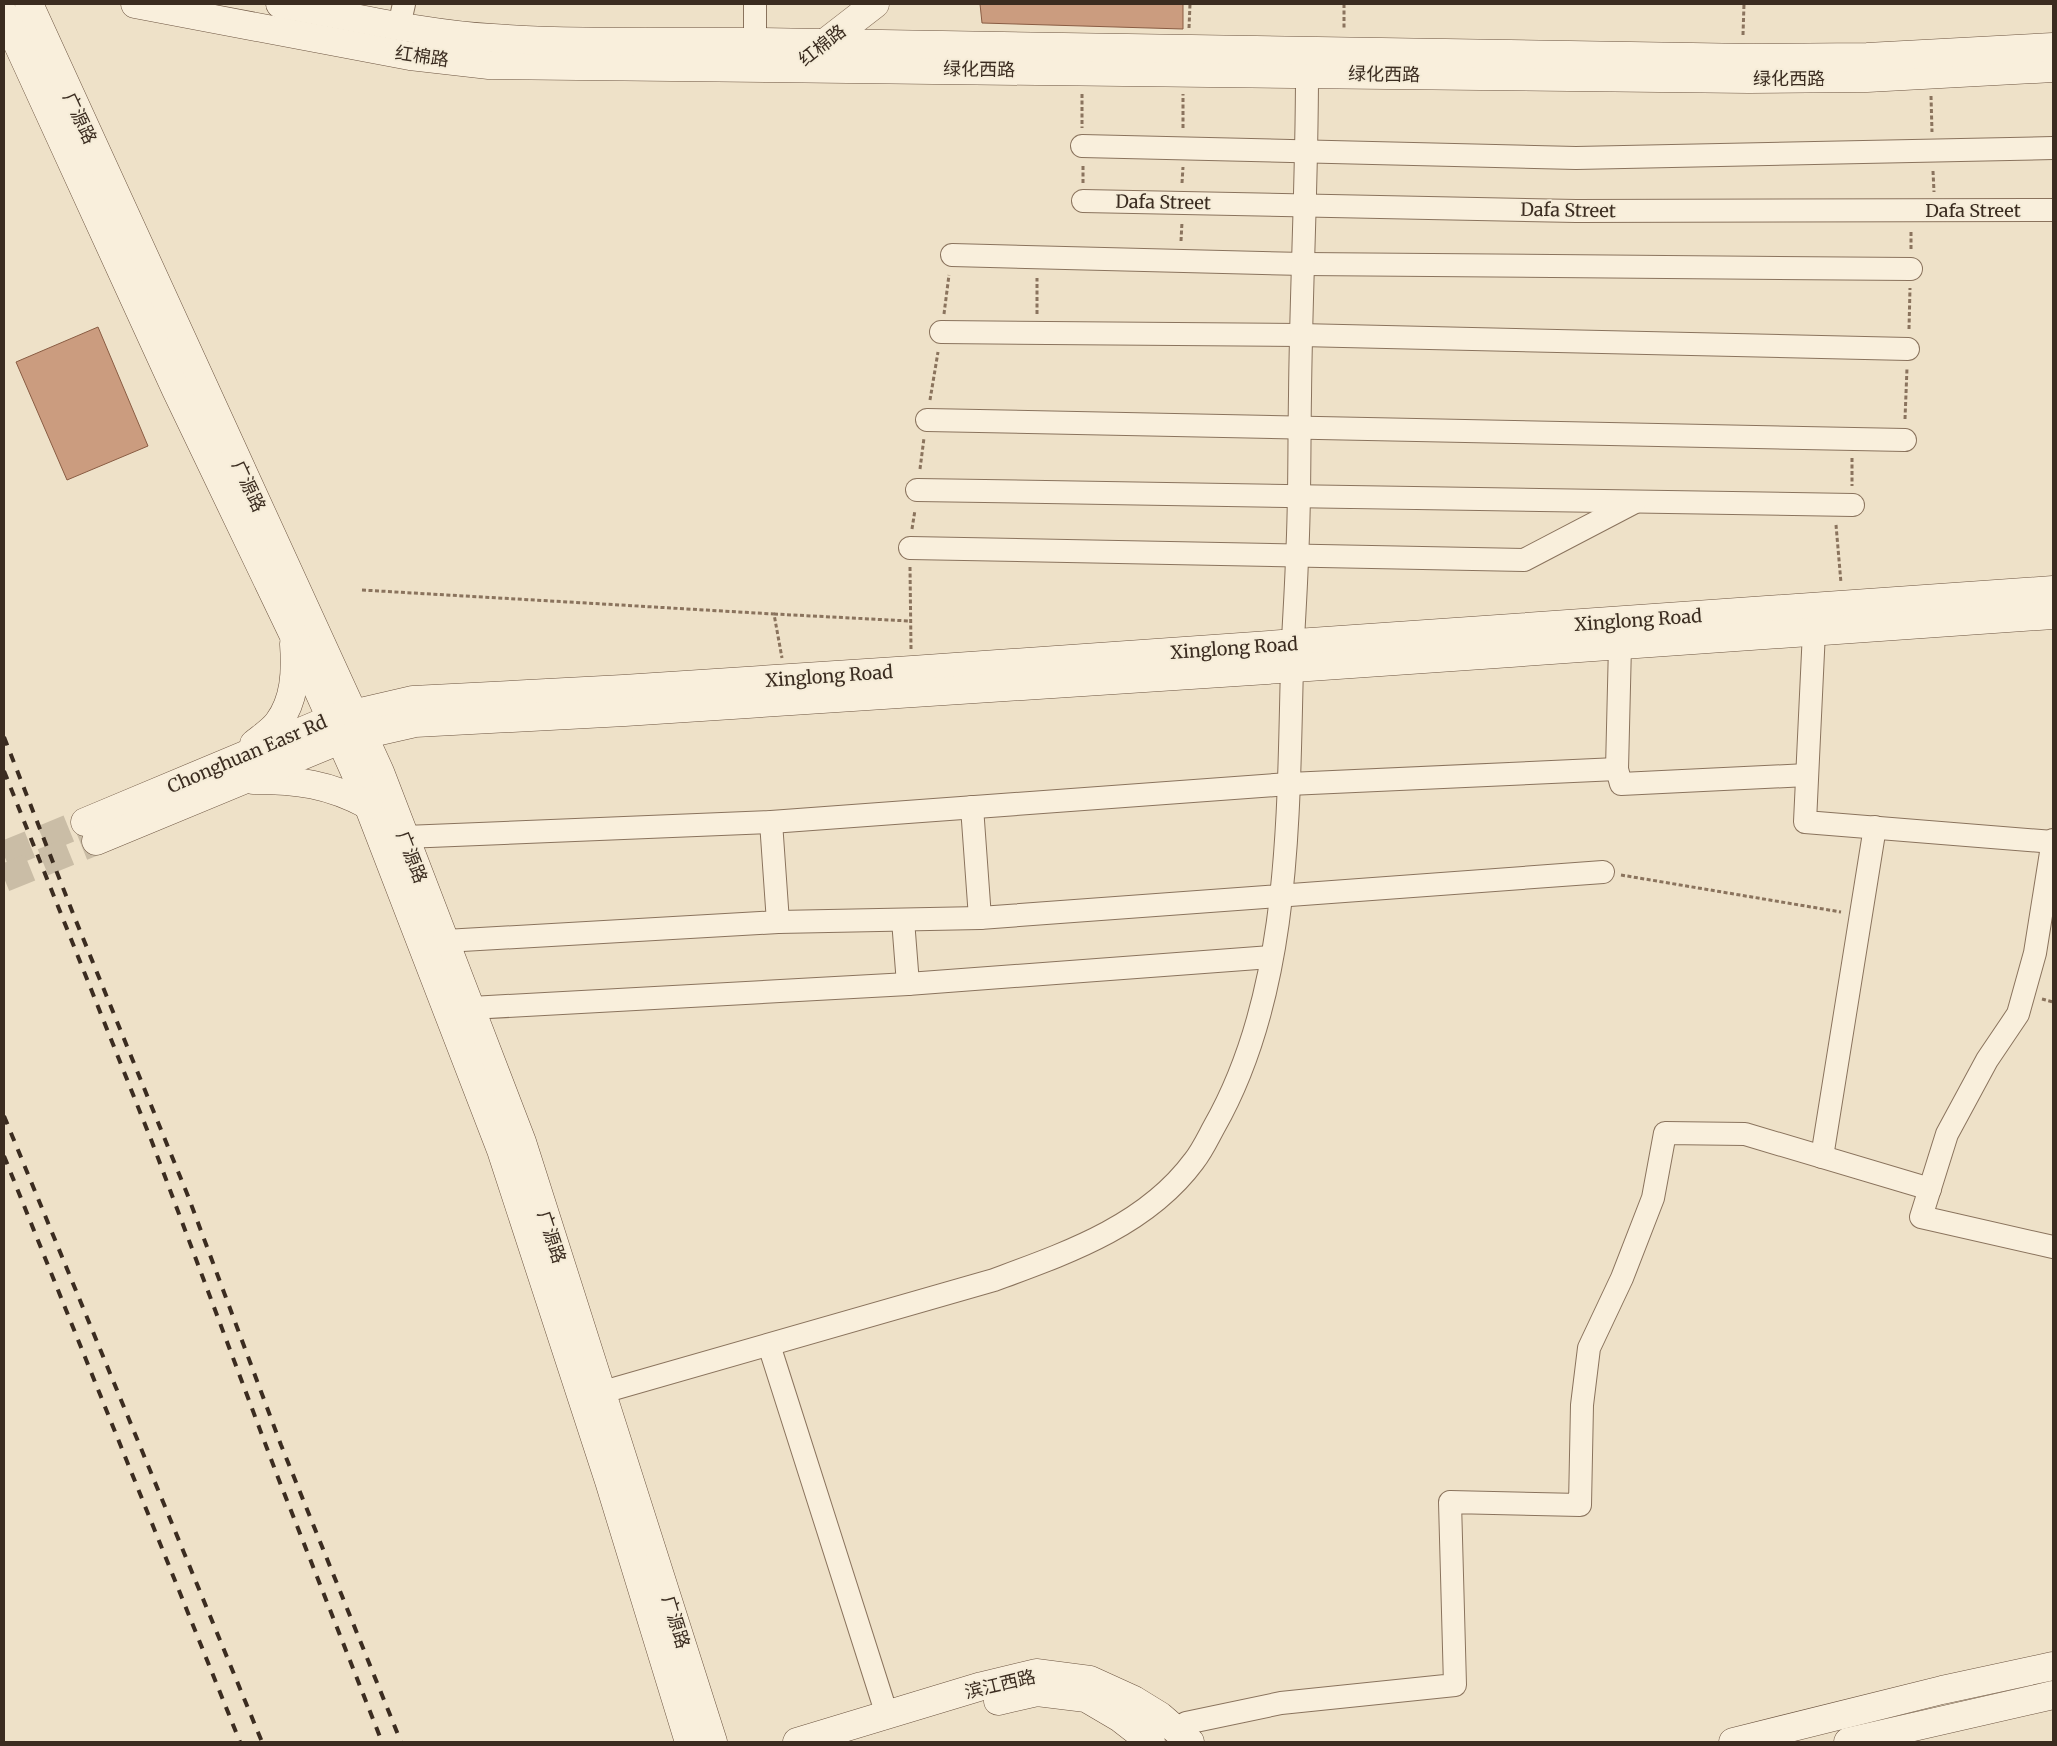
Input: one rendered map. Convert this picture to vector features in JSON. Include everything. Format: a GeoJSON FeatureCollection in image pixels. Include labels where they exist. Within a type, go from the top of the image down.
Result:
{"type":"FeatureCollection","features":[{"type":"Feature","properties":{"kind":"main road","name":"广源路"},"geometry":{"type":"LineString","coordinates":[[29,4],[347,726],[368,805],[501,1150],[606,1472],[689,1742]]}},
{"type":"Feature","properties":{"kind":"main road","name":"红棉路"},"geometry":{"type":"LineString","coordinates":[[135,4],[410,56],[489,65],[594,68],[714,54]]}},
{"type":"Feature","properties":{"kind":"main road","name":"红棉路"},"geometry":{"type":"LineString","coordinates":[[280,4],[402,15],[492,38],[596,43],[714,54]]}},
{"type":"Feature","properties":{"kind":"main road","name":"红棉路"},"geometry":{"type":"LineString","coordinates":[[794,67],[875,4]]}},
{"type":"Feature","properties":{"kind":"main road","name":"广源路"},"geometry":{"type":"LineString","coordinates":[[4,14],[176,390],[293,634],[347,726],[405,837],[522,1142],[713,1742]]}},
{"type":"Feature","properties":{"kind":"main road","name":"绿化西路"},"geometry":{"type":"LineString","coordinates":[[714,54],[755,54],[825,43],[1743,58],[1867,57],[2053,47]]}},
{"type":"Feature","properties":{"kind":"main road","name":"绿化西路"},"geometry":{"type":"LineString","coordinates":[[755,54],[794,67],[1749,79],[1876,77],[2053,68]]}},
{"type":"Feature","properties":{"kind":"main road","name":"Xinglong Road"},"geometry":{"type":"LineString","coordinates":[[414,712],[625,712],[1292,656],[1842,605],[2053,590]]}},
{"type":"Feature","properties":{"kind":"main road","name":"Xinglong Road"},"geometry":{"type":"LineString","coordinates":[[414,712],[786,678],[912,670],[1620,645],[2053,615]]}},
{"type":"Feature","properties":{"kind":"main road"},"geometry":{"type":"LineString","coordinates":[[293,634],[296,671],[290,699],[277,724],[240,768],[283,780],[318,784],[341,791],[368,805]]}},
{"type":"Feature","properties":{"kind":"main road","name":"Chonghuan Easr Rd"},"geometry":{"type":"LineString","coordinates":[[90,832],[240,768],[347,726],[414,712]]}},
{"type":"Feature","properties":{"kind":"main road"},"geometry":{"type":"LineString","coordinates":[[1733,1742],[1942,1690],[2053,1666]]}},
{"type":"Feature","properties":{"kind":"main road","name":"滨江西路"},"geometry":{"type":"LineString","coordinates":[[798,1742],[887,1714],[1036,1673],[1090,1680],[1134,1700],[1188,1732]]}},
{"type":"Feature","properties":{"kind":"main road","name":"滨江西路"},"geometry":{"type":"LineString","coordinates":[[855,1742],[987,1703],[1037,1692],[1086,1698],[1120,1718],[1151,1742]]}},
{"type":"Feature","properties":{"kind":"main road"},"geometry":{"type":"LineString","coordinates":[[1848,1742],[2053,1695]]}},
{"type":"Feature","properties":{"kind":"street"},"geometry":{"type":"LineString","coordinates":[[755,4],[755,54]]}},
{"type":"Feature","properties":{"kind":"street"},"geometry":{"type":"LineString","coordinates":[[603,1392],[994,1280],[1051,1259],[1117,1228],[1162,1199],[1195,1160],[1230,1099],[1255,1034],[1271,957],[1280,895],[1289,784],[1292,656],[1298,556],[1300,335],[1306,205],[1308,73]]}},
{"type":"Feature","properties":{"kind":"street"},"geometry":{"type":"LineString","coordinates":[[1082,146],[1576,158],[2053,148]]}},
{"type":"Feature","properties":{"kind":"street","name":"Dafa Street"},"geometry":{"type":"LineString","coordinates":[[1083,201],[1576,211],[2053,210]]}},
{"type":"Feature","properties":{"kind":"street"},"geometry":{"type":"LineString","coordinates":[[952,255],[1304,264],[1911,269]]}},
{"type":"Feature","properties":{"kind":"street"},"geometry":{"type":"LineString","coordinates":[[941,332],[1300,335],[1908,348]]}},
{"type":"Feature","properties":{"kind":"street"},"geometry":{"type":"LineString","coordinates":[[926,420],[1905,440]]}},
{"type":"Feature","properties":{"kind":"street"},"geometry":{"type":"LineString","coordinates":[[917,490],[1844,504]]}},
{"type":"Feature","properties":{"kind":"street"},"geometry":{"type":"LineString","coordinates":[[910,548],[1524,560],[1637,501]]}},
{"type":"Feature","properties":{"kind":"street"},"geometry":{"type":"LineString","coordinates":[[1814,631],[1805,822],[2053,841],[2034,953],[2018,1014],[1987,1060],[1947,1134],[1921,1217],[2053,1248]]}},
{"type":"Feature","properties":{"kind":"street"},"geometry":{"type":"LineString","coordinates":[[1620,645],[1617,769],[1621,784],[1807,775]]}},
{"type":"Feature","properties":{"kind":"street"},"geometry":{"type":"LineString","coordinates":[[405,837],[771,822],[1289,784],[1617,769]]}},
{"type":"Feature","properties":{"kind":"street"},"geometry":{"type":"LineString","coordinates":[[972,807],[980,918]]}},
{"type":"Feature","properties":{"kind":"street"},"geometry":{"type":"LineString","coordinates":[[771,822],[778,922]]}},
{"type":"Feature","properties":{"kind":"street"},"geometry":{"type":"LineString","coordinates":[[1822,1157],[1875,827]]}},
{"type":"Feature","properties":{"kind":"street"},"geometry":{"type":"LineString","coordinates":[[445,941],[778,922],[980,918],[1603,872]]}},
{"type":"Feature","properties":{"kind":"street"},"geometry":{"type":"LineString","coordinates":[[903,920],[908,984]]}},
{"type":"Feature","properties":{"kind":"street"},"geometry":{"type":"LineString","coordinates":[[471,1008],[908,984],[1271,957]]}},
{"type":"Feature","properties":{"kind":"street"},"geometry":{"type":"LineString","coordinates":[[1188,1732],[1281,1704],[1455,1685],[1450,1502],[1580,1505],[1582,1405],[1589,1348],[1622,1278],[1653,1198],[1665,1133],[1745,1134],[1930,1189]]}},
{"type":"Feature","properties":{"kind":"street"},"geometry":{"type":"LineString","coordinates":[[769,1345],[887,1714]]}},
{"type":"Feature","properties":{"kind":"path"},"geometry":{"type":"LineString","coordinates":[[1743,58],[1744,4]]}},
{"type":"Feature","properties":{"kind":"path"},"geometry":{"type":"LineString","coordinates":[[1905,440],[1911,269],[1911,210]]}},
{"type":"Feature","properties":{"kind":"path"},"geometry":{"type":"LineString","coordinates":[[912,670],[909,621],[910,548],[926,420],[952,255]]}},
{"type":"Feature","properties":{"kind":"path"},"geometry":{"type":"LineString","coordinates":[[1037,257],[1037,333]]}},
{"type":"Feature","properties":{"kind":"path"},"geometry":{"type":"LineString","coordinates":[[1842,605],[1844,504],[1852,439]]}},
{"type":"Feature","properties":{"kind":"path"},"geometry":{"type":"LineString","coordinates":[[362,590],[909,621]]}},
{"type":"Feature","properties":{"kind":"path"},"geometry":{"type":"LineString","coordinates":[[774,614],[786,678]]}},
{"type":"Feature","properties":{"kind":"path"},"geometry":{"type":"LineString","coordinates":[[1603,872],[1861,916]]}},
{"type":"Feature","properties":{"kind":"building"},"geometry":{"type":"Polygon","coordinates":[[[980,4],[1183,4],[1183,29],[982,23],[980,4]]]}},
{"type":"Feature","properties":{"kind":"building"},"geometry":{"type":"Polygon","coordinates":[[[98,327],[148,446],[67,480],[16,362],[98,327]]]}},
{"type":"Feature","properties":{"kind":"tunnel"},"geometry":{"type":"LineString","coordinates":[[4,855],[85,822]]}},
{"type":"Feature","properties":{"kind":"tunnel"},"geometry":{"type":"LineString","coordinates":[[4,878],[96,841]]}},
{"type":"Feature","properties":{"kind":"railway"},"geometry":{"type":"LineString","coordinates":[[4,737],[74,916],[188,1196],[281,1445],[401,1742]]}},
{"type":"Feature","properties":{"kind":"railway"},"geometry":{"type":"LineString","coordinates":[[4,771],[152,1142],[277,1475],[382,1742]]}},
{"type":"Feature","properties":{"kind":"railway"},"geometry":{"type":"LineString","coordinates":[[4,1116],[262,1742]]}},
{"type":"Feature","properties":{"kind":"railway"},"geometry":{"type":"LineString","coordinates":[[4,1156],[240,1742]]}}]}
